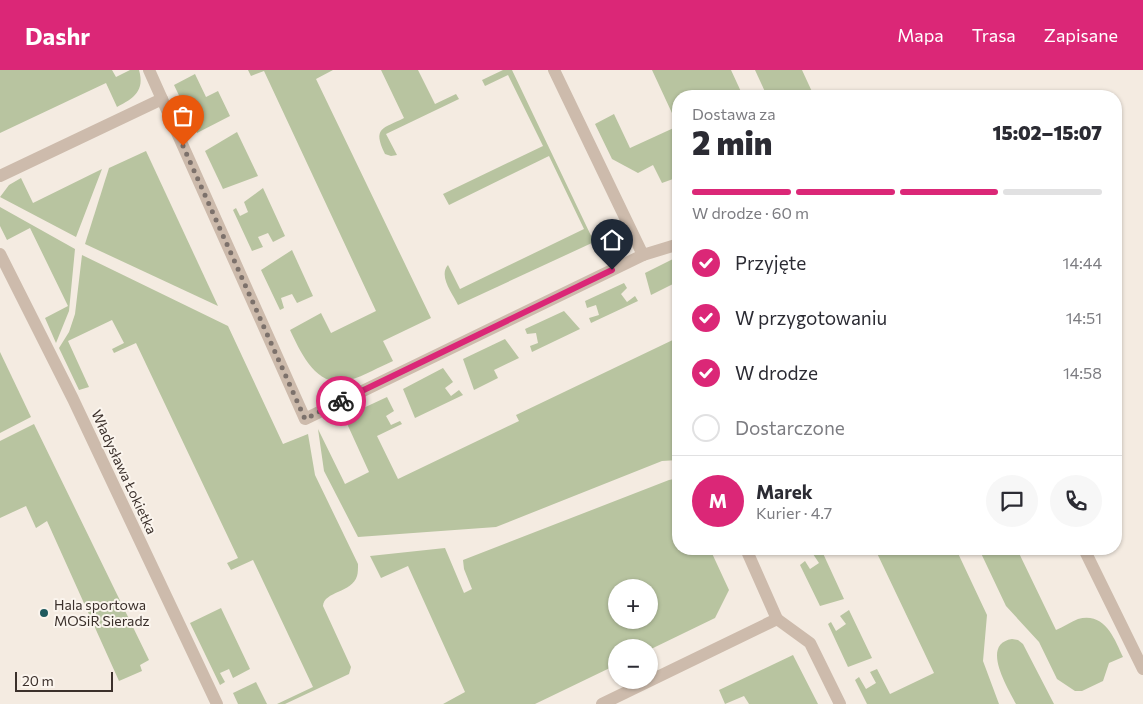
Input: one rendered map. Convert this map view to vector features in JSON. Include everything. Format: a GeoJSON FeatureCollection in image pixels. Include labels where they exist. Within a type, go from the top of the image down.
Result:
{"type":"FeatureCollection","features":[{"type":"Feature","properties":{"kind":"street"},"geometry":{"type":"LineString","coordinates":[[149,70],[305,419],[643,255],[672,246]]}},
{"type":"Feature","properties":{"kind":"street"},"geometry":{"type":"LineString","coordinates":[[554,70],[643,255]]}},
{"type":"Feature","properties":{"kind":"street"},"geometry":{"type":"LineString","coordinates":[[0,176],[162,99]]}},
{"type":"Feature","properties":{"kind":"street","name":"Władysława Łokietka"},"geometry":{"type":"LineString","coordinates":[[0,254],[73,399],[217,704]]}},
{"type":"Feature","properties":{"kind":"street"},"geometry":{"type":"LineString","coordinates":[[749,555],[777,619],[810,643],[840,704]]}},
{"type":"Feature","properties":{"kind":"street"},"geometry":{"type":"LineString","coordinates":[[1087,555],[1143,669]]}},
{"type":"Feature","properties":{"kind":"street"},"geometry":{"type":"LineString","coordinates":[[602,704],[777,619]]}},
{"type":"Feature","properties":{"kind":"green space"},"geometry":{"type":"Polygon","coordinates":[[[0,70],[112,70],[116,77],[130,70],[139,70],[140,83],[137,93],[117,107],[106,83],[0,133],[0,70]]]}},
{"type":"Feature","properties":{"kind":"green space"},"geometry":{"type":"Polygon","coordinates":[[[248,70],[333,70],[316,79],[431,318],[383,341],[393,361],[350,380],[338,382],[328,380],[319,375],[305,359],[290,330],[321,313],[331,333],[376,311],[264,71],[251,76],[248,70]]]}},
{"type":"Feature","properties":{"kind":"green space"},"geometry":{"type":"Polygon","coordinates":[[[381,70],[418,70],[435,104],[456,94],[459,99],[386,134],[397,155],[391,156],[385,154],[381,145],[380,134],[385,127],[404,118],[381,70]]]}},
{"type":"Feature","properties":{"kind":"green space"},"geometry":{"type":"Polygon","coordinates":[[[503,70],[512,70],[594,242],[458,305],[445,280],[445,269],[448,265],[460,289],[584,229],[549,156],[449,205],[443,194],[543,146],[508,75],[485,86],[482,80],[503,70]]]}},
{"type":"Feature","properties":{"kind":"green space"},"geometry":{"type":"Polygon","coordinates":[[[652,70],[731,70],[740,90],[672,90],[672,113],[652,70]]]}},
{"type":"Feature","properties":{"kind":"green space"},"geometry":{"type":"Polygon","coordinates":[[[755,70],[802,70],[811,90],[764,90],[755,70]]]}},
{"type":"Feature","properties":{"kind":"green space"},"geometry":{"type":"Polygon","coordinates":[[[195,74],[206,97],[218,91],[230,116],[197,133],[174,85],[195,74]]]}},
{"type":"Feature","properties":{"kind":"green space"},"geometry":{"type":"Polygon","coordinates":[[[614,114],[630,148],[672,129],[672,179],[662,183],[653,165],[638,173],[612,159],[595,124],[614,114]]]}},
{"type":"Feature","properties":{"kind":"green space"},"geometry":{"type":"Polygon","coordinates":[[[237,132],[258,176],[223,189],[205,151],[237,132]]]}},
{"type":"Feature","properties":{"kind":"green space"},"geometry":{"type":"Polygon","coordinates":[[[146,151],[218,306],[85,244],[109,168],[146,151]]]}},
{"type":"Feature","properties":{"kind":"green space"},"geometry":{"type":"Polygon","coordinates":[[[102,169],[76,237],[0,197],[9,185],[21,178],[33,203],[102,169]]]}},
{"type":"Feature","properties":{"kind":"green space"},"geometry":{"type":"Polygon","coordinates":[[[263,188],[285,236],[273,242],[268,233],[258,237],[263,247],[252,251],[233,210],[236,208],[240,216],[248,212],[244,202],[263,188]]]}},
{"type":"Feature","properties":{"kind":"green space"},"geometry":{"type":"Polygon","coordinates":[[[0,207],[75,249],[69,311],[56,343],[45,318],[68,306],[30,228],[7,240],[0,226],[0,207]]]}},
{"type":"Feature","properties":{"kind":"green space"},"geometry":{"type":"Polygon","coordinates":[[[292,250],[313,296],[297,303],[292,294],[281,298],[284,308],[280,310],[261,270],[292,250]]]}},
{"type":"Feature","properties":{"kind":"green space"},"geometry":{"type":"Polygon","coordinates":[[[82,255],[228,326],[283,444],[308,434],[315,475],[358,564],[354,582],[328,597],[323,606],[351,667],[349,674],[285,704],[277,704],[313,687],[253,560],[231,570],[227,563],[238,558],[136,343],[114,353],[112,349],[124,343],[112,320],[68,341],[89,387],[79,390],[59,348],[69,332],[75,314],[82,255]]]}},
{"type":"Feature","properties":{"kind":"green space"},"geometry":{"type":"Polygon","coordinates":[[[672,260],[672,284],[651,295],[645,273],[672,260]]]}},
{"type":"Feature","properties":{"kind":"green space"},"geometry":{"type":"Polygon","coordinates":[[[624,283],[627,288],[621,294],[627,302],[635,296],[638,301],[591,323],[589,318],[599,315],[596,305],[587,308],[585,301],[624,283]]]}},
{"type":"Feature","properties":{"kind":"green space"},"geometry":{"type":"Polygon","coordinates":[[[564,311],[580,329],[532,352],[530,346],[538,343],[536,333],[527,334],[525,329],[564,311]]]}},
{"type":"Feature","properties":{"kind":"green space"},"geometry":{"type":"Polygon","coordinates":[[[505,339],[519,358],[494,370],[498,378],[474,390],[463,359],[505,339]]]}},
{"type":"Feature","properties":{"kind":"green space"},"geometry":{"type":"Polygon","coordinates":[[[672,340],[672,460],[662,461],[496,527],[358,537],[324,471],[318,429],[345,484],[369,472],[344,417],[387,397],[394,411],[386,416],[391,425],[400,421],[402,424],[377,436],[398,479],[519,421],[516,415],[672,340]]]}},
{"type":"Feature","properties":{"kind":"green space"},"geometry":{"type":"Polygon","coordinates":[[[0,352],[31,417],[0,433],[0,352]]]}},
{"type":"Feature","properties":{"kind":"green space"},"geometry":{"type":"Polygon","coordinates":[[[443,368],[453,382],[445,388],[451,396],[459,390],[463,395],[415,418],[403,389],[443,368]]]}},
{"type":"Feature","properties":{"kind":"green space"},"geometry":{"type":"Polygon","coordinates":[[[34,424],[149,660],[140,665],[142,671],[119,681],[47,521],[36,528],[26,506],[0,518],[0,441],[34,424]]]}},
{"type":"Feature","properties":{"kind":"green space"},"geometry":{"type":"Polygon","coordinates":[[[672,479],[672,555],[713,555],[729,590],[715,618],[658,646],[658,639],[608,639],[608,669],[535,704],[443,704],[465,692],[408,566],[381,578],[370,556],[445,548],[464,593],[472,589],[464,569],[463,560],[672,479]]]}},
{"type":"Feature","properties":{"kind":"green space"},"geometry":{"type":"Polygon","coordinates":[[[814,555],[824,555],[844,599],[820,606],[800,565],[805,561],[810,569],[819,563],[814,555]]]}},
{"type":"Feature","properties":{"kind":"green space"},"geometry":{"type":"Polygon","coordinates":[[[878,555],[959,555],[987,615],[983,661],[999,704],[867,704],[855,680],[859,677],[866,689],[876,683],[870,672],[877,669],[890,694],[934,673],[878,555]]]}},
{"type":"Feature","properties":{"kind":"green space"},"geometry":{"type":"Polygon","coordinates":[[[982,555],[1020,555],[1056,630],[1078,619],[1095,619],[1107,628],[1123,657],[1109,663],[1103,681],[1082,691],[1075,691],[1057,679],[1039,642],[1006,606],[982,555]]]}},
{"type":"Feature","properties":{"kind":"green space"},"geometry":{"type":"Polygon","coordinates":[[[221,608],[250,669],[233,678],[229,669],[220,673],[225,682],[220,685],[190,623],[221,608]]]}},
{"type":"Feature","properties":{"kind":"green space"},"geometry":{"type":"Polygon","coordinates":[[[849,610],[872,658],[848,667],[828,624],[831,622],[836,631],[846,624],[840,616],[849,610]]]}},
{"type":"Feature","properties":{"kind":"green space"},"geometry":{"type":"Polygon","coordinates":[[[1012,639],[1018,640],[1023,644],[1054,704],[1016,704],[1003,678],[997,658],[998,649],[1003,643],[1012,639]]]}},
{"type":"Feature","properties":{"kind":"green space"},"geometry":{"type":"Polygon","coordinates":[[[793,655],[818,704],[749,704],[744,696],[725,704],[719,690],[793,655]]]}},
{"type":"Feature","properties":{"kind":"green space"},"geometry":{"type":"Polygon","coordinates":[[[256,682],[267,704],[238,704],[233,693],[256,682]]]}},
{"type":"Feature","properties":{"kind":"way so far"},"geometry":{"type":"LineString","coordinates":[[183,146],[305,419],[341,401]]}},
{"type":"Feature","properties":{"kind":"place","name":"Hala sportowa MOSiR Sieradz"},"geometry":{"type":"Point","coordinates":[44,613]}},
{"type":"Feature","properties":{"kind":"route"},"geometry":{"type":"LineString","coordinates":[[341,401],[612,270]]}}]}
